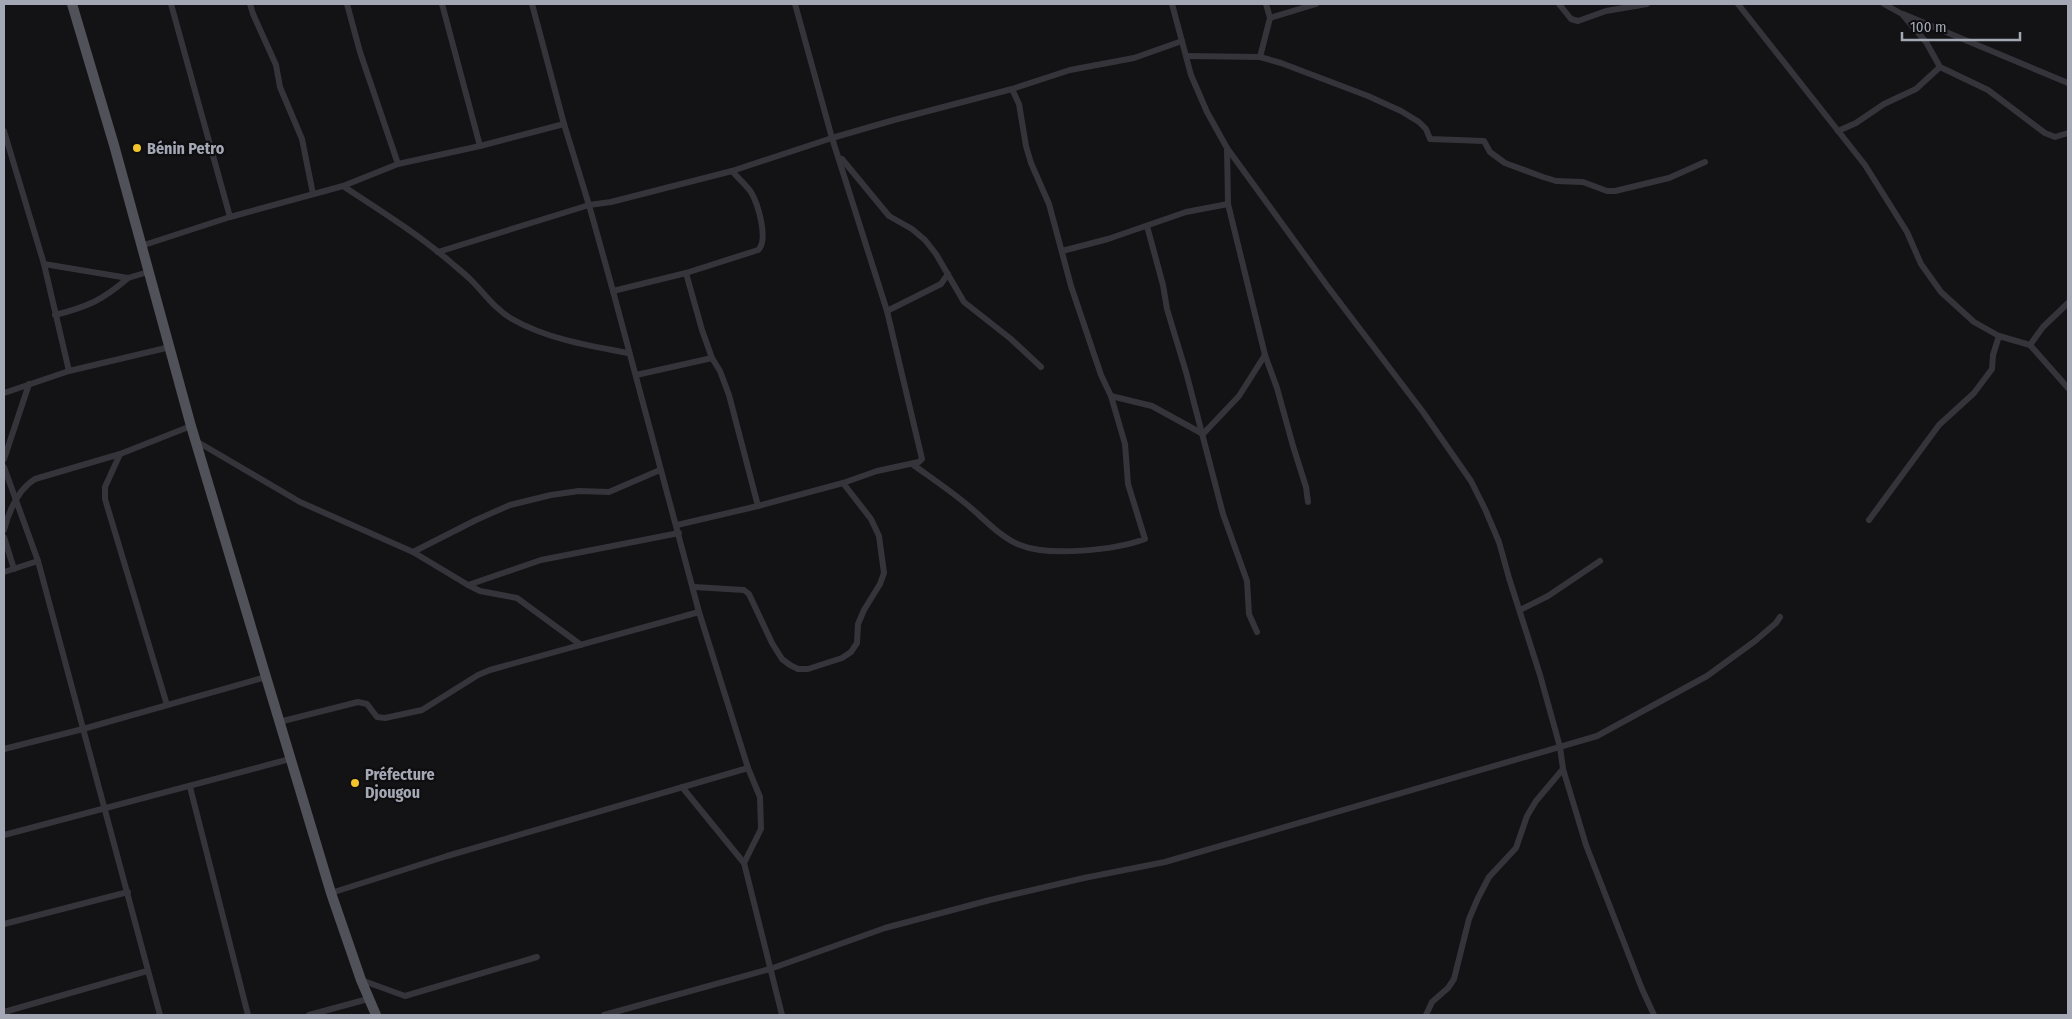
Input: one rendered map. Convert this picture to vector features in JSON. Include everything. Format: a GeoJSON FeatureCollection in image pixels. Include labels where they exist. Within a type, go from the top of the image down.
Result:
{"type":"FeatureCollection","features":[{"type":"Feature","properties":{"kind":"main road"},"geometry":{"type":"LineString","coordinates":[[72,4],[191,426],[290,759],[331,893],[368,999],[376,1015]]}},
{"type":"Feature","properties":{"kind":"street"},"geometry":{"type":"LineString","coordinates":[[170,4],[230,217]]}},
{"type":"Feature","properties":{"kind":"street"},"geometry":{"type":"LineString","coordinates":[[250,4],[252,14],[276,65],[280,86],[302,139],[313,194]]}},
{"type":"Feature","properties":{"kind":"street"},"geometry":{"type":"LineString","coordinates":[[346,4],[360,52],[398,164]]}},
{"type":"Feature","properties":{"kind":"street"},"geometry":{"type":"LineString","coordinates":[[442,4],[480,146]]}},
{"type":"Feature","properties":{"kind":"street"},"geometry":{"type":"LineString","coordinates":[[532,4],[564,124],[613,291],[660,470],[694,587],[699,612],[748,768],[760,797],[761,828],[744,863]]}},
{"type":"Feature","properties":{"kind":"street"},"geometry":{"type":"LineString","coordinates":[[677,525],[758,506],[843,483],[877,471],[920,462],[922,456],[887,311],[839,154],[832,138],[795,4]]}},
{"type":"Feature","properties":{"kind":"street"},"geometry":{"type":"LineString","coordinates":[[1172,4],[1191,75],[1227,148],[1328,287],[1423,412],[1471,481],[1499,542],[1560,747],[1563,769],[1586,844],[1642,989],[1654,1015]]}},
{"type":"Feature","properties":{"kind":"street"},"geometry":{"type":"LineString","coordinates":[[1260,57],[1270,18],[1266,4]]}},
{"type":"Feature","properties":{"kind":"street"},"geometry":{"type":"LineString","coordinates":[[1270,18],[1316,4]]}},
{"type":"Feature","properties":{"kind":"street"},"geometry":{"type":"LineString","coordinates":[[1559,4],[1571,19],[1578,21],[1606,12],[1646,4]]}},
{"type":"Feature","properties":{"kind":"street"},"geometry":{"type":"LineString","coordinates":[[1738,4],[1865,164],[1907,232],[1921,264],[1941,292],[1974,322],[1999,336],[2030,345],[2068,388]]}},
{"type":"Feature","properties":{"kind":"street"},"geometry":{"type":"LineString","coordinates":[[1884,4],[1902,14],[2068,83]]}},
{"type":"Feature","properties":{"kind":"street"},"geometry":{"type":"LineString","coordinates":[[1902,14],[1926,42],[1940,67],[1988,90],[2045,133],[2055,137],[2068,133]]}},
{"type":"Feature","properties":{"kind":"street"},"geometry":{"type":"LineString","coordinates":[[438,252],[589,205],[611,202],[732,171],[832,138],[1012,89],[1070,70],[1134,58],[1182,41]]}},
{"type":"Feature","properties":{"kind":"street"},"geometry":{"type":"LineString","coordinates":[[1186,56],[1260,57],[1368,96],[1401,111],[1426,128],[1430,139],[1484,141],[1490,152],[1505,163],[1556,181],[1583,182],[1607,192],[1669,178],[1706,162]]}},
{"type":"Feature","properties":{"kind":"street"},"geometry":{"type":"LineString","coordinates":[[1838,131],[1856,123],[1884,104],[1916,89],[1940,67]]}},
{"type":"Feature","properties":{"kind":"street"},"geometry":{"type":"LineString","coordinates":[[912,464],[964,502],[1006,538],[1035,550],[1060,552],[1129,545],[1145,539],[1128,484],[1125,444],[1111,396],[1101,375],[1078,309],[1048,204],[1026,146],[1019,104],[1012,89]]}},
{"type":"Feature","properties":{"kind":"street"},"geometry":{"type":"LineString","coordinates":[[141,246],[230,217],[342,186],[398,164],[480,146],[564,124]]}},
{"type":"Feature","properties":{"kind":"street"},"geometry":{"type":"LineString","coordinates":[[4,131],[44,264],[68,372]]}},
{"type":"Feature","properties":{"kind":"street"},"geometry":{"type":"LineString","coordinates":[[1227,148],[1228,204],[1265,355],[1277,388],[1306,487],[1308,502]]}},
{"type":"Feature","properties":{"kind":"street"},"geometry":{"type":"LineString","coordinates":[[839,154],[889,216],[912,229],[925,240],[964,302],[1012,339],[1041,367]]}},
{"type":"Feature","properties":{"kind":"street"},"geometry":{"type":"LineString","coordinates":[[613,291],[686,273],[758,250],[762,246],[763,237],[756,202],[750,191],[732,171]]}},
{"type":"Feature","properties":{"kind":"street"},"geometry":{"type":"LineString","coordinates":[[342,186],[399,222],[438,252],[472,280],[486,298],[500,311],[514,320],[540,331],[588,346],[628,352]]}},
{"type":"Feature","properties":{"kind":"street"},"geometry":{"type":"LineString","coordinates":[[1062,251],[1108,239],[1186,212],[1228,204]]}},
{"type":"Feature","properties":{"kind":"street"},"geometry":{"type":"LineString","coordinates":[[1147,226],[1163,285],[1167,309],[1204,434],[1223,514],[1247,582],[1249,614],[1257,632]]}},
{"type":"Feature","properties":{"kind":"street"},"geometry":{"type":"LineString","coordinates":[[44,264],[128,278]]}},
{"type":"Feature","properties":{"kind":"street"},"geometry":{"type":"LineString","coordinates":[[55,315],[84,308],[100,299],[128,278],[148,272]]}},
{"type":"Feature","properties":{"kind":"street"},"geometry":{"type":"LineString","coordinates":[[686,273],[712,358],[720,371],[729,395],[758,506]]}},
{"type":"Feature","properties":{"kind":"street"},"geometry":{"type":"LineString","coordinates":[[887,311],[940,284],[948,274]]}},
{"type":"Feature","properties":{"kind":"street"},"geometry":{"type":"LineString","coordinates":[[2030,345],[2044,327],[2068,303]]}},
{"type":"Feature","properties":{"kind":"street"},"geometry":{"type":"LineString","coordinates":[[1869,520],[1939,425],[1974,393],[1992,369],[1993,355],[1999,336]]}},
{"type":"Feature","properties":{"kind":"street"},"geometry":{"type":"LineString","coordinates":[[4,393],[68,372],[170,347]]}},
{"type":"Feature","properties":{"kind":"street"},"geometry":{"type":"LineString","coordinates":[[1204,434],[1238,396],[1265,355]]}},
{"type":"Feature","properties":{"kind":"street"},"geometry":{"type":"LineString","coordinates":[[636,375],[712,358]]}},
{"type":"Feature","properties":{"kind":"street"},"geometry":{"type":"LineString","coordinates":[[4,459],[30,384]]}},
{"type":"Feature","properties":{"kind":"street"},"geometry":{"type":"LineString","coordinates":[[1111,396],[1152,406],[1204,434]]}},
{"type":"Feature","properties":{"kind":"street"},"geometry":{"type":"LineString","coordinates":[[4,530],[15,501],[25,485],[34,479],[120,454],[191,426]]}},
{"type":"Feature","properties":{"kind":"street"},"geometry":{"type":"LineString","coordinates":[[196,441],[300,502],[413,552],[480,591],[517,598],[580,645]]}},
{"type":"Feature","properties":{"kind":"street"},"geometry":{"type":"LineString","coordinates":[[120,454],[105,487],[105,499],[167,705]]}},
{"type":"Feature","properties":{"kind":"street"},"geometry":{"type":"LineString","coordinates":[[4,466],[6,482],[38,561],[160,1015]]}},
{"type":"Feature","properties":{"kind":"street"},"geometry":{"type":"LineString","coordinates":[[413,552],[510,505],[570,492],[609,492],[660,470]]}},
{"type":"Feature","properties":{"kind":"street"},"geometry":{"type":"LineString","coordinates":[[694,587],[744,590],[749,594],[782,659],[798,668],[808,669],[852,652],[857,643],[858,624],[884,573],[880,536],[871,519],[843,483]]}},
{"type":"Feature","properties":{"kind":"street"},"geometry":{"type":"LineString","coordinates":[[468,585],[541,560],[679,533]]}},
{"type":"Feature","properties":{"kind":"street"},"geometry":{"type":"LineString","coordinates":[[4,537],[14,569]]}},
{"type":"Feature","properties":{"kind":"street"},"geometry":{"type":"LineString","coordinates":[[4,572],[38,561]]}},
{"type":"Feature","properties":{"kind":"street"},"geometry":{"type":"LineString","coordinates":[[1520,610],[1548,596],[1600,561]]}},
{"type":"Feature","properties":{"kind":"street"},"geometry":{"type":"LineString","coordinates":[[279,722],[358,702],[366,704],[377,717],[385,718],[422,710],[478,675],[699,612]]}},
{"type":"Feature","properties":{"kind":"street"},"geometry":{"type":"LineString","coordinates":[[604,1015],[770,969],[885,928],[1018,894],[1165,862],[1597,736],[1707,676],[1755,641],[1776,623],[1780,617]]}},
{"type":"Feature","properties":{"kind":"street"},"geometry":{"type":"LineString","coordinates":[[4,749],[83,729],[266,677]]}},
{"type":"Feature","properties":{"kind":"street"},"geometry":{"type":"LineString","coordinates":[[4,835],[290,759]]}},
{"type":"Feature","properties":{"kind":"street"},"geometry":{"type":"LineString","coordinates":[[331,893],[419,864],[748,768]]}},
{"type":"Feature","properties":{"kind":"street"},"geometry":{"type":"LineString","coordinates":[[1426,1015],[1432,1002],[1448,988],[1454,979],[1468,919],[1489,877],[1516,848],[1527,816],[1536,801],[1563,769]]}},
{"type":"Feature","properties":{"kind":"street"},"geometry":{"type":"LineString","coordinates":[[190,787],[248,1015]]}},
{"type":"Feature","properties":{"kind":"street"},"geometry":{"type":"LineString","coordinates":[[682,787],[744,863],[782,1015]]}},
{"type":"Feature","properties":{"kind":"street"},"geometry":{"type":"LineString","coordinates":[[4,924],[128,892]]}},
{"type":"Feature","properties":{"kind":"street"},"geometry":{"type":"LineString","coordinates":[[361,980],[405,996],[537,957]]}},
{"type":"Feature","properties":{"kind":"street"},"geometry":{"type":"LineString","coordinates":[[4,1012],[147,971]]}},
{"type":"Feature","properties":{"kind":"street"},"geometry":{"type":"LineString","coordinates":[[309,1015],[368,999]]}},
{"type":"Feature","properties":{"kind":"place","name":"Bénin Petro"},"geometry":{"type":"Point","coordinates":[137,148]}},
{"type":"Feature","properties":{"kind":"place","name":"Préfecture Djougou"},"geometry":{"type":"Point","coordinates":[355,783]}}]}
